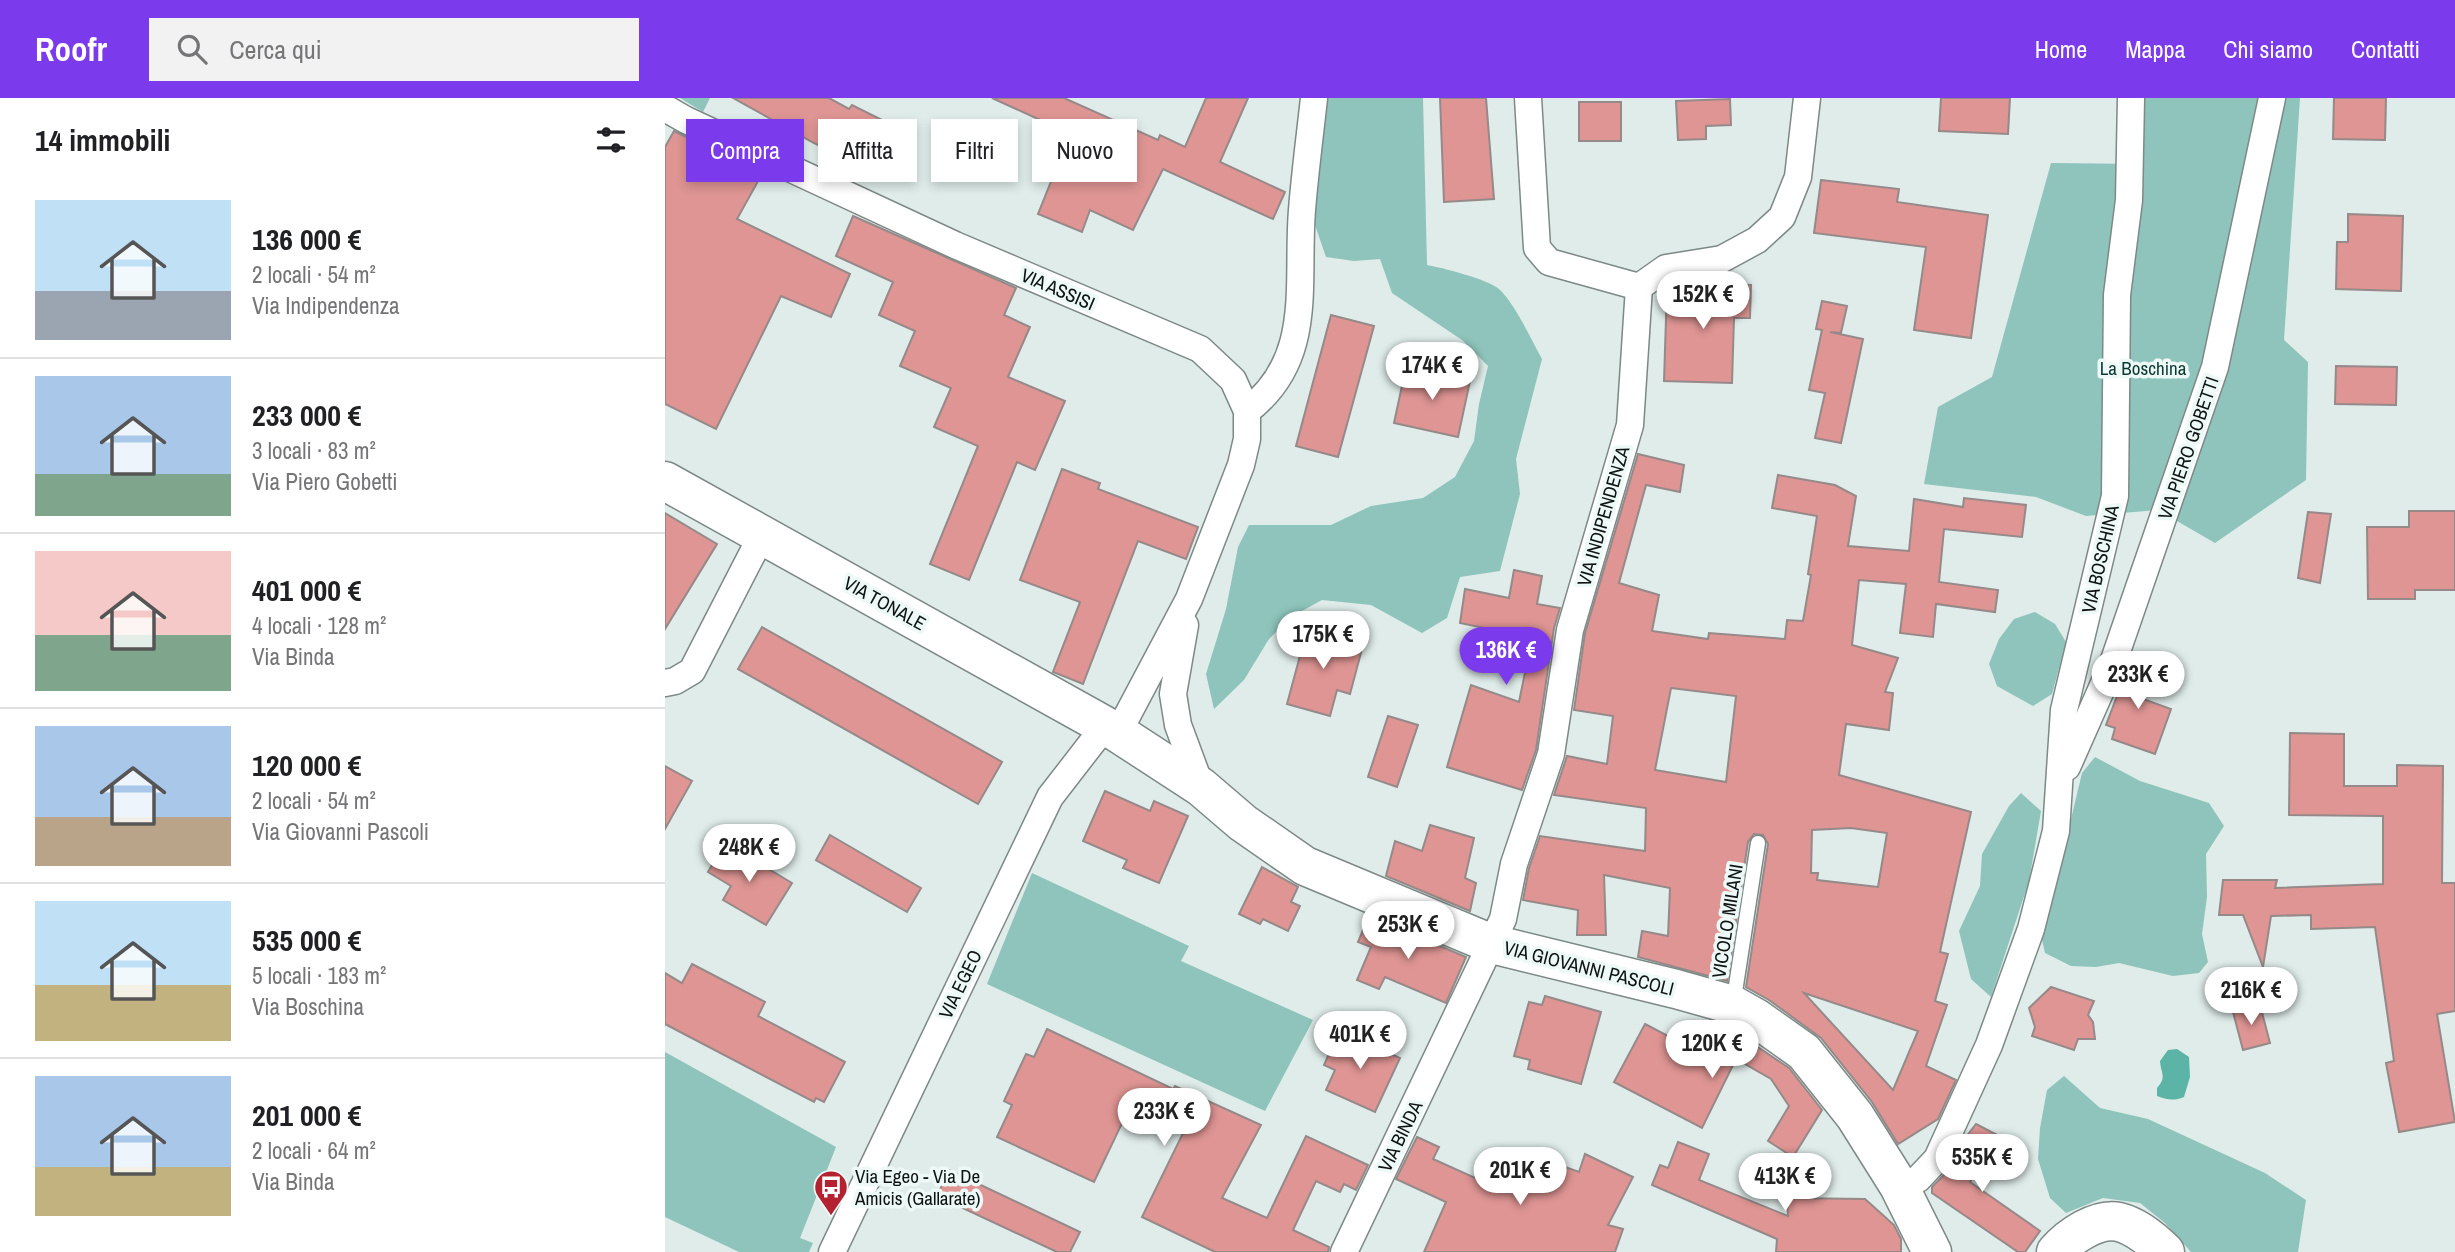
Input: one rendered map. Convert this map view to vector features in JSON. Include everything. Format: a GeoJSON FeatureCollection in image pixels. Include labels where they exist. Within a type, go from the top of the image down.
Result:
{"type":"FeatureCollection","features":[{"type":"Feature","properties":{"kind":"street"},"geometry":{"type":"LineString","coordinates":[[1247,411],[1262,400],[1287,366],[1300,312],[1302,212],[1314,98]]}},
{"type":"Feature","properties":{"kind":"street"},"geometry":{"type":"LineString","coordinates":[[1528,98],[1537,248],[1549,262],[1639,287],[1666,268],[1722,259],[1757,240],[1782,217],[1798,177],[1807,98]]}},
{"type":"Feature","properties":{"kind":"street","name":"VIA BOSCHINA"},"geometry":{"type":"LineString","coordinates":[[1899,1186],[1918,1179],[1937,1159],[1989,1045],[2031,929],[2056,831],[2064,710],[2115,496],[2117,295],[2129,200],[2131,98]]}},
{"type":"Feature","properties":{"kind":"street","name":"VIA PIERO GOBETTI"},"geometry":{"type":"LineString","coordinates":[[2059,783],[2113,663],[2215,367],[2272,98]]}},
{"type":"Feature","properties":{"kind":"street","name":"VIA ASSISI"},"geometry":{"type":"LineString","coordinates":[[665,108],[955,245],[1200,349],[1233,380],[1247,411],[1247,439],[1241,465],[1189,599],[1112,729]]}},
{"type":"Feature","properties":{"kind":"street","name":"VIA INDIPENDENZA"},"geometry":{"type":"LineString","coordinates":[[1492,944],[1503,919],[1514,864],[1551,754],[1570,630],[1630,425],[1639,287]]}},
{"type":"Feature","properties":{"kind":"street","name":"VIA TONALE"},"geometry":{"type":"LineString","coordinates":[[665,481],[1112,729]]}},
{"type":"Feature","properties":{"kind":"street"},"geometry":{"type":"LineString","coordinates":[[665,683],[675,681],[692,671],[762,535]]}},
{"type":"Feature","properties":{"kind":"street","name":"VIA ASSISI"},"geometry":{"type":"LineString","coordinates":[[1189,599],[1173,694],[1178,725],[1201,787]]}},
{"type":"Feature","properties":{"kind":"street","name":"VIA GIOVANNI PASCOLI"},"geometry":{"type":"LineString","coordinates":[[1112,729],[1201,787],[1243,823],[1305,866],[1492,944],[1733,1006],[1756,1018],[1804,1052],[1855,1116],[1899,1186],[1929,1250]]}},
{"type":"Feature","properties":{"kind":"street","name":"VIA EGEO"},"geometry":{"type":"LineString","coordinates":[[832,1252],[1050,797],[1112,729]]}},
{"type":"Feature","properties":{"kind":"street","name":"VIA BINDA"},"geometry":{"type":"LineString","coordinates":[[1344,1252],[1492,944]]}},
{"type":"Feature","properties":{"kind":"street"},"geometry":{"type":"LineString","coordinates":[[2056,1252],[2065,1241],[2090,1226],[2117,1221],[2153,1240],[2165,1252]]}},
{"type":"Feature","properties":{"kind":"lane","name":"VICOLO MILANI"},"geometry":{"type":"LineString","coordinates":[[1733,1006],[1758,844]]}},
{"type":"Feature","properties":{"kind":"green space"},"geometry":{"type":"Polygon","coordinates":[[[680,98],[710,98],[703,112],[680,98]]]}},
{"type":"Feature","properties":{"kind":"green space"},"geometry":{"type":"Polygon","coordinates":[[[1321,98],[1423,98],[1427,265],[1475,278],[1499,289],[1517,313],[1542,359],[1516,459],[1520,494],[1500,571],[1460,577],[1447,618],[1422,633],[1371,605],[1322,600],[1291,617],[1269,639],[1244,680],[1214,709],[1206,674],[1226,609],[1238,547],[1249,525],[1331,525],[1371,506],[1423,498],[1455,477],[1474,441],[1488,366],[1462,340],[1392,293],[1380,259],[1354,261],[1326,257],[1314,222],[1321,98]]]}},
{"type":"Feature","properties":{"kind":"green space","name":"La Boschina"},"geometry":{"type":"Polygon","coordinates":[[[2143,98],[2300,98],[2284,340],[2308,362],[2306,480],[2215,543],[2158,510],[2086,516],[2036,497],[1924,484],[1938,407],[1992,377],[2051,163],[2140,164],[2143,98]]]}},
{"type":"Feature","properties":{"kind":"green space"},"geometry":{"type":"Polygon","coordinates":[[[2035,612],[2055,624],[2066,642],[2052,694],[2033,706],[1997,686],[1989,664],[1999,639],[2014,619],[2035,612]]]}},
{"type":"Feature","properties":{"kind":"green space"},"geometry":{"type":"Polygon","coordinates":[[[2095,757],[2140,781],[2209,803],[2224,826],[2206,854],[2207,897],[2202,934],[2208,962],[2199,973],[2173,976],[2119,963],[2096,967],[2071,966],[2045,953],[2042,940],[2082,773],[2095,757]]]}},
{"type":"Feature","properties":{"kind":"green space"},"geometry":{"type":"Polygon","coordinates":[[[2021,793],[2041,811],[2029,881],[1991,997],[1971,979],[1959,931],[1980,886],[1982,854],[2009,806],[2021,793]]]}},
{"type":"Feature","properties":{"kind":"green space"},"geometry":{"type":"Polygon","coordinates":[[[1032,873],[1189,946],[1181,961],[1313,1020],[1265,1111],[987,984],[1032,873]]]}},
{"type":"Feature","properties":{"kind":"green space"},"geometry":{"type":"Polygon","coordinates":[[[665,1052],[836,1147],[800,1238],[813,1243],[809,1252],[739,1252],[665,1217],[665,1052]]]}},
{"type":"Feature","properties":{"kind":"green space"},"geometry":{"type":"Polygon","coordinates":[[[2064,1076],[2100,1108],[2148,1119],[2265,1173],[2306,1200],[2298,1252],[2191,1252],[2165,1223],[2140,1203],[2103,1198],[2066,1213],[2050,1198],[2038,1159],[2047,1090],[2064,1076]]]}},
{"type":"Feature","properties":{"kind":"shaded area"},"geometry":{"type":"Polygon","coordinates":[[[2177,1049],[2189,1057],[2190,1077],[2184,1097],[2174,1099],[2157,1096],[2157,1088],[2163,1078],[2160,1061],[2168,1050],[2177,1049]]]}},
{"type":"Feature","properties":{"kind":"building"},"geometry":{"type":"Polygon","coordinates":[[[733,98],[829,98],[849,109],[852,105],[880,119],[818,119],[818,145],[804,137],[804,119],[771,119],[733,98]]]}},
{"type":"Feature","properties":{"kind":"building"},"geometry":{"type":"Polygon","coordinates":[[[992,98],[1064,98],[1111,119],[1038,119],[992,98]]]}},
{"type":"Feature","properties":{"kind":"building"},"geometry":{"type":"Polygon","coordinates":[[[1206,98],[1248,98],[1220,162],[1285,192],[1273,219],[1163,169],[1133,230],[1090,210],[1082,232],[1038,214],[1051,182],[1137,182],[1137,131],[1158,140],[1160,135],[1185,147],[1206,98]]]}},
{"type":"Feature","properties":{"kind":"building"},"geometry":{"type":"Polygon","coordinates":[[[1440,98],[1486,98],[1494,199],[1444,202],[1440,98]]]}},
{"type":"Feature","properties":{"kind":"building"},"geometry":{"type":"Polygon","coordinates":[[[1941,98],[2010,98],[2008,134],[1939,131],[1941,98]]]}},
{"type":"Feature","properties":{"kind":"building"},"geometry":{"type":"Polygon","coordinates":[[[2334,98],[2386,98],[2385,140],[2333,139],[2334,98]]]}},
{"type":"Feature","properties":{"kind":"building"},"geometry":{"type":"Polygon","coordinates":[[[1730,99],[1731,125],[1706,126],[1706,139],[1678,140],[1676,101],[1730,99]]]}},
{"type":"Feature","properties":{"kind":"building"},"geometry":{"type":"Polygon","coordinates":[[[1579,102],[1621,102],[1621,141],[1579,141],[1579,102]]]}},
{"type":"Feature","properties":{"kind":"building"},"geometry":{"type":"Polygon","coordinates":[[[674,131],[686,137],[686,182],[758,182],[737,219],[850,274],[831,317],[781,296],[716,429],[665,404],[665,147],[674,131]]]}},
{"type":"Feature","properties":{"kind":"building"},"geometry":{"type":"Polygon","coordinates":[[[1821,180],[1899,189],[1897,202],[1988,215],[1971,338],[1914,330],[1926,247],[1814,233],[1821,180]]]}},
{"type":"Feature","properties":{"kind":"building"},"geometry":{"type":"Polygon","coordinates":[[[2348,214],[2403,216],[2401,291],[2336,289],[2337,242],[2348,242],[2348,214]]]}},
{"type":"Feature","properties":{"kind":"building"},"geometry":{"type":"Polygon","coordinates":[[[853,216],[1016,288],[1004,315],[1030,327],[1008,377],[1065,401],[1035,470],[1017,462],[969,580],[930,564],[978,446],[934,427],[951,388],[900,366],[915,331],[879,315],[893,282],[836,256],[853,216]]]}},
{"type":"Feature","properties":{"kind":"building"},"geometry":{"type":"Polygon","coordinates":[[[1672,283],[1751,285],[1750,318],[1734,318],[1732,383],[1664,381],[1667,287],[1672,283]]]}},
{"type":"Feature","properties":{"kind":"building"},"geometry":{"type":"Polygon","coordinates":[[[1822,301],[1847,306],[1841,333],[1830,332],[1863,339],[1841,443],[1815,438],[1825,393],[1809,390],[1822,330],[1816,329],[1822,301]]]}},
{"type":"Feature","properties":{"kind":"building"},"geometry":{"type":"Polygon","coordinates":[[[1331,315],[1374,326],[1338,457],[1296,446],[1331,315]]]}},
{"type":"Feature","properties":{"kind":"building"},"geometry":{"type":"Polygon","coordinates":[[[2336,366],[2397,367],[2396,405],[2335,404],[2336,366]]]}},
{"type":"Feature","properties":{"kind":"building"},"geometry":{"type":"Polygon","coordinates":[[[1406,367],[1470,381],[1458,437],[1394,423],[1406,367]]]}},
{"type":"Feature","properties":{"kind":"building"},"geometry":{"type":"Polygon","coordinates":[[[1638,454],[1684,465],[1680,492],[1646,485],[1619,583],[1659,595],[1652,631],[1708,639],[1709,633],[1785,639],[1787,620],[1803,621],[1817,516],[1772,508],[1778,475],[1835,485],[1856,496],[1848,546],[1909,551],[1914,499],[1963,507],[1964,498],[2026,505],[2022,537],[1944,529],[1939,582],[1998,590],[1995,612],[1936,604],[1933,637],[1900,633],[1906,584],[1859,580],[1852,645],[1898,658],[1885,692],[1893,693],[1889,730],[1846,724],[1839,775],[1971,812],[1940,952],[1948,954],[1935,1001],[1947,1005],[1926,1066],[1956,1080],[1938,1119],[1898,1144],[1872,1102],[1821,1038],[1769,1000],[1746,987],[1768,844],[1763,835],[1754,834],[1748,842],[1727,981],[1638,957],[1642,931],[1668,936],[1670,888],[1604,875],[1606,935],[1577,935],[1578,910],[1523,900],[1529,868],[1540,836],[1645,851],[1646,808],[1554,795],[1567,756],[1607,764],[1613,716],[1574,710],[1585,633],[1638,454]],[[1671,688],[1655,770],[1726,782],[1736,696],[1671,688]],[[1851,828],[1812,830],[1811,873],[1818,873],[1817,880],[1878,887],[1887,833],[1851,828]],[[1804,993],[1893,1090],[1918,1031],[1804,993]]]}},
{"type":"Feature","properties":{"kind":"building"},"geometry":{"type":"Polygon","coordinates":[[[1062,469],[1100,483],[1098,489],[1198,527],[1186,559],[1138,541],[1083,684],[1053,672],[1080,602],[1020,580],[1062,469]]]}},
{"type":"Feature","properties":{"kind":"building"},"geometry":{"type":"Polygon","coordinates":[[[2409,511],[2455,511],[2455,590],[2415,590],[2415,599],[2368,599],[2367,527],[2409,527],[2409,511]]]}},
{"type":"Feature","properties":{"kind":"building"},"geometry":{"type":"Polygon","coordinates":[[[2308,512],[2331,514],[2320,583],[2298,578],[2308,512]]]}},
{"type":"Feature","properties":{"kind":"building"},"geometry":{"type":"Polygon","coordinates":[[[665,513],[717,544],[665,629],[665,513]]]}},
{"type":"Feature","properties":{"kind":"building"},"geometry":{"type":"Polygon","coordinates":[[[1514,570],[1542,576],[1537,604],[1560,608],[1554,628],[1536,750],[1522,790],[1447,767],[1471,685],[1519,702],[1532,638],[1460,623],[1465,589],[1509,598],[1514,570]]]}},
{"type":"Feature","properties":{"kind":"building"},"geometry":{"type":"Polygon","coordinates":[[[1308,626],[1347,637],[1345,644],[1362,649],[1350,694],[1337,690],[1330,716],[1287,704],[1308,626]]]}},
{"type":"Feature","properties":{"kind":"building"},"geometry":{"type":"Polygon","coordinates":[[[762,627],[1002,762],[978,804],[738,669],[762,627]]]}},
{"type":"Feature","properties":{"kind":"building"},"geometry":{"type":"Polygon","coordinates":[[[2132,657],[2155,665],[2143,699],[2171,709],[2155,754],[2112,739],[2115,728],[2106,725],[2132,657]]]}},
{"type":"Feature","properties":{"kind":"building"},"geometry":{"type":"Polygon","coordinates":[[[1388,716],[1418,725],[1397,787],[1368,777],[1388,716]]]}},
{"type":"Feature","properties":{"kind":"building"},"geometry":{"type":"Polygon","coordinates":[[[2290,733],[2344,734],[2344,786],[2397,786],[2397,765],[2443,766],[2442,883],[2455,883],[2455,1011],[2437,1014],[2455,1122],[2399,1132],[2386,1063],[2394,1061],[2375,927],[2311,929],[2311,915],[2271,916],[2263,967],[2243,915],[2219,915],[2223,880],[2277,880],[2275,888],[2383,884],[2383,816],[2289,815],[2290,733]]]}},
{"type":"Feature","properties":{"kind":"building"},"geometry":{"type":"Polygon","coordinates":[[[665,766],[692,781],[665,829],[665,766]]]}},
{"type":"Feature","properties":{"kind":"building"},"geometry":{"type":"Polygon","coordinates":[[[1105,791],[1150,811],[1154,801],[1188,816],[1159,883],[1123,868],[1127,860],[1083,841],[1105,791]]]}},
{"type":"Feature","properties":{"kind":"building"},"geometry":{"type":"Polygon","coordinates":[[[1430,825],[1474,838],[1465,878],[1476,883],[1470,911],[1386,876],[1395,841],[1422,851],[1430,825]]]}},
{"type":"Feature","properties":{"kind":"building"},"geometry":{"type":"Polygon","coordinates":[[[830,835],[921,888],[907,912],[816,860],[830,835]]]}},
{"type":"Feature","properties":{"kind":"building"},"geometry":{"type":"Polygon","coordinates":[[[725,843],[792,883],[766,925],[723,900],[731,886],[708,872],[725,843]]]}},
{"type":"Feature","properties":{"kind":"building"},"geometry":{"type":"Polygon","coordinates":[[[1262,867],[1298,887],[1291,902],[1300,906],[1288,931],[1263,919],[1260,924],[1239,914],[1262,867]]]}},
{"type":"Feature","properties":{"kind":"building"},"geometry":{"type":"Polygon","coordinates":[[[1369,916],[1466,957],[1446,1003],[1385,977],[1379,989],[1357,980],[1371,947],[1358,942],[1369,916]]]}},
{"type":"Feature","properties":{"kind":"building"},"geometry":{"type":"Polygon","coordinates":[[[692,964],[765,1002],[758,1016],[845,1062],[824,1102],[816,1098],[814,1102],[665,1024],[665,973],[682,983],[692,964]]]}},
{"type":"Feature","properties":{"kind":"building"},"geometry":{"type":"Polygon","coordinates":[[[2051,987],[2094,1001],[2088,1015],[2093,1022],[2095,1039],[2078,1039],[2074,1050],[2032,1036],[2035,1027],[2029,1008],[2051,987]]]}},
{"type":"Feature","properties":{"kind":"building"},"geometry":{"type":"Polygon","coordinates":[[[1545,996],[1601,1012],[1581,1084],[1528,1069],[1530,1060],[1514,1056],[1529,1002],[1542,1005],[1545,996]]]}},
{"type":"Feature","properties":{"kind":"building"},"geometry":{"type":"Polygon","coordinates":[[[2260,1005],[2270,1043],[2243,1050],[2233,1012],[2260,1005]]]}},
{"type":"Feature","properties":{"kind":"building"},"geometry":{"type":"Polygon","coordinates":[[[1645,1024],[1704,1055],[1721,1024],[1725,1025],[1789,1068],[1822,1110],[1793,1157],[1768,1141],[1789,1106],[1771,1079],[1736,1059],[1702,1128],[1614,1082],[1645,1024]]]}},
{"type":"Feature","properties":{"kind":"building"},"geometry":{"type":"Polygon","coordinates":[[[1047,1029],[1173,1089],[1175,1086],[1261,1125],[1222,1198],[1267,1218],[1306,1136],[1368,1165],[1356,1190],[1344,1184],[1340,1192],[1316,1181],[1293,1230],[1329,1247],[1328,1252],[1215,1252],[1142,1217],[1187,1125],[1133,1100],[1094,1182],[997,1137],[1012,1105],[1004,1101],[1026,1054],[1034,1057],[1047,1029]]]}},
{"type":"Feature","properties":{"kind":"building"},"geometry":{"type":"Polygon","coordinates":[[[1339,1031],[1400,1058],[1375,1112],[1326,1090],[1335,1070],[1324,1065],[1339,1031]]]}},
{"type":"Feature","properties":{"kind":"building"},"geometry":{"type":"Polygon","coordinates":[[[1976,1124],[1999,1136],[1970,1182],[2040,1231],[2025,1252],[2018,1252],[1932,1193],[1932,1187],[1949,1170],[1963,1141],[1976,1124]]]}},
{"type":"Feature","properties":{"kind":"building"},"geometry":{"type":"Polygon","coordinates":[[[1417,1137],[1439,1147],[1433,1159],[1506,1192],[1513,1177],[1531,1185],[1543,1159],[1579,1172],[1585,1154],[1633,1177],[1608,1225],[1623,1229],[1615,1252],[1424,1252],[1446,1202],[1396,1179],[1417,1137]]]}},
{"type":"Feature","properties":{"kind":"building"},"geometry":{"type":"Polygon","coordinates":[[[1678,1142],[1709,1154],[1699,1180],[1788,1216],[1787,1198],[1865,1199],[1894,1225],[1901,1239],[1901,1252],[1776,1252],[1777,1239],[1652,1185],[1660,1165],[1668,1168],[1678,1142]]]}},
{"type":"Feature","properties":{"kind":"building"},"geometry":{"type":"Polygon","coordinates":[[[949,1170],[1080,1232],[1070,1252],[1057,1252],[937,1196],[949,1170]]]}},
{"type":"Feature","properties":{"kind":"place","name":"Via Egeo - Via De Amicis (Gallarate)"},"geometry":{"type":"Point","coordinates":[831,1217]}}]}
